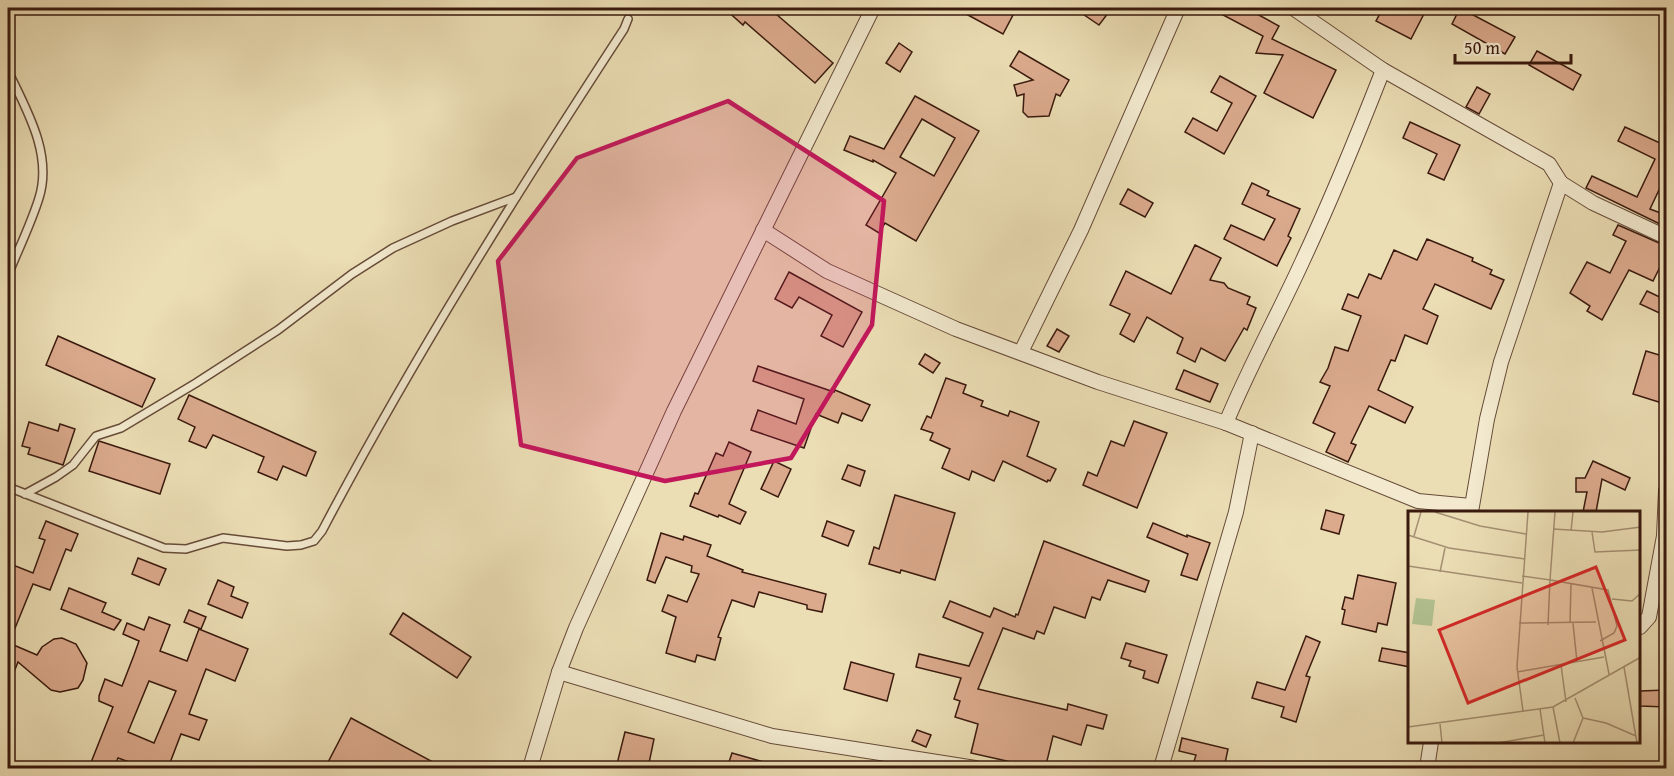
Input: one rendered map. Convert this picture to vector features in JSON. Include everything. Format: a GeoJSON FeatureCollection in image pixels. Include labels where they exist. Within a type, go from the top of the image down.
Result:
{"type":"FeatureCollection","features":[{"type":"Feature","properties":{"kind":"street"},"geometry":{"type":"LineString","coordinates":[[530,768],[559,672],[576,628],[674,411],[873,8]]}},
{"type":"Feature","properties":{"kind":"street"},"geometry":{"type":"LineString","coordinates":[[1021,352],[1081,230],[1178,8]]}},
{"type":"Feature","properties":{"kind":"street"},"geometry":{"type":"LineString","coordinates":[[1293,8],[1383,70],[1549,164],[1561,183],[1593,202],[1666,237]]}},
{"type":"Feature","properties":{"kind":"street"},"geometry":{"type":"LineString","coordinates":[[1226,423],[1339,181],[1383,70]]}},
{"type":"Feature","properties":{"kind":"street"},"geometry":{"type":"LineString","coordinates":[[763,230],[827,271],[956,329],[1098,382],[1226,423],[1418,501],[1471,509],[1487,419],[1501,362],[1561,183]]}},
{"type":"Feature","properties":{"kind":"street"},"geometry":{"type":"LineString","coordinates":[[1161,768],[1236,512],[1252,433]]}},
{"type":"Feature","properties":{"kind":"street"},"geometry":{"type":"LineString","coordinates":[[1641,626],[1649,617],[1664,536],[1666,491]]}},
{"type":"Feature","properties":{"kind":"street"},"geometry":{"type":"LineString","coordinates":[[559,672],[772,736],[975,768]]}},
{"type":"Feature","properties":{"kind":"street"},"geometry":{"type":"LineString","coordinates":[[1427,768],[1431,743]]}},
{"type":"Feature","properties":{"kind":"lane"},"geometry":{"type":"LineString","coordinates":[[8,488],[164,549],[186,549],[223,538],[287,546],[309,544],[322,531],[422,348],[624,29],[628,19]]}},
{"type":"Feature","properties":{"kind":"lane"},"geometry":{"type":"LineString","coordinates":[[8,71],[36,134],[40,149],[42,177],[39,198],[8,275]]}},
{"type":"Feature","properties":{"kind":"lane"},"geometry":{"type":"LineString","coordinates":[[25,494],[73,465],[96,436],[121,428],[205,377],[278,330],[352,274],[393,248],[452,220],[516,197]]}},
{"type":"Feature","properties":{"kind":"highlighted area"},"geometry":{"type":"Polygon","coordinates":[[[728,101],[884,201],[872,325],[791,458],[665,481],[521,445],[498,261],[577,158],[728,101]]]}},
{"type":"Feature","properties":{"kind":"building"},"geometry":{"type":"Polygon","coordinates":[[[724,8],[769,8],[833,63],[815,83],[745,22],[743,25],[724,8]]]}},
{"type":"Feature","properties":{"kind":"building"},"geometry":{"type":"Polygon","coordinates":[[[955,8],[998,8],[1013,15],[1003,34],[955,8]]]}},
{"type":"Feature","properties":{"kind":"building"},"geometry":{"type":"Polygon","coordinates":[[[1074,8],[1112,8],[1099,25],[1074,8]]]}},
{"type":"Feature","properties":{"kind":"building"},"geometry":{"type":"Polygon","coordinates":[[[1210,8],[1246,8],[1279,26],[1272,39],[1336,70],[1313,118],[1264,93],[1283,55],[1256,53],[1263,36],[1210,8]]]}},
{"type":"Feature","properties":{"kind":"building"},"geometry":{"type":"Polygon","coordinates":[[[1383,8],[1427,8],[1411,39],[1376,21],[1383,8]]]}},
{"type":"Feature","properties":{"kind":"building"},"geometry":{"type":"Polygon","coordinates":[[[1460,8],[1515,37],[1505,54],[1452,24],[1460,8]]]}},
{"type":"Feature","properties":{"kind":"building"},"geometry":{"type":"Polygon","coordinates":[[[899,43],[912,52],[900,72],[886,63],[899,43]]]}},
{"type":"Feature","properties":{"kind":"building"},"geometry":{"type":"Polygon","coordinates":[[[1019,51],[1069,80],[1060,96],[1056,94],[1049,116],[1028,117],[1023,112],[1024,94],[1017,96],[1014,85],[1033,80],[1010,66],[1019,51]]]}},
{"type":"Feature","properties":{"kind":"building"},"geometry":{"type":"Polygon","coordinates":[[[1537,51],[1581,75],[1573,90],[1529,65],[1537,51]]]}},
{"type":"Feature","properties":{"kind":"building"},"geometry":{"type":"Polygon","coordinates":[[[1220,76],[1256,96],[1224,154],[1185,132],[1193,118],[1217,131],[1232,103],[1211,92],[1220,76]]]}},
{"type":"Feature","properties":{"kind":"building"},"geometry":{"type":"Polygon","coordinates":[[[1477,87],[1490,94],[1479,114],[1466,107],[1477,87]]]}},
{"type":"Feature","properties":{"kind":"building"},"geometry":{"type":"Polygon","coordinates":[[[915,96],[979,131],[916,241],[885,223],[879,233],[866,225],[896,173],[873,160],[873,162],[844,150],[850,136],[884,149],[915,96]],[[922,119],[900,157],[934,176],[955,138],[922,119]]]}},
{"type":"Feature","properties":{"kind":"building"},"geometry":{"type":"Polygon","coordinates":[[[1410,122],[1460,145],[1444,180],[1428,173],[1437,154],[1403,138],[1410,122]]]}},
{"type":"Feature","properties":{"kind":"building"},"geometry":{"type":"Polygon","coordinates":[[[1625,127],[1662,144],[1666,134],[1666,175],[1650,209],[1666,215],[1666,227],[1586,188],[1592,176],[1637,197],[1655,159],[1618,141],[1625,127]]]}},
{"type":"Feature","properties":{"kind":"building"},"geometry":{"type":"Polygon","coordinates":[[[1252,183],[1269,191],[1267,195],[1300,209],[1288,236],[1291,238],[1277,266],[1224,239],[1231,225],[1264,240],[1275,219],[1242,204],[1252,183]]]}},
{"type":"Feature","properties":{"kind":"building"},"geometry":{"type":"Polygon","coordinates":[[[1128,189],[1153,203],[1145,217],[1120,204],[1128,189]]]}},
{"type":"Feature","properties":{"kind":"building"},"geometry":{"type":"Polygon","coordinates":[[[1618,225],[1666,246],[1666,263],[1663,261],[1653,281],[1629,270],[1602,320],[1587,311],[1590,306],[1570,293],[1587,262],[1610,273],[1626,241],[1613,235],[1618,225]]]}},
{"type":"Feature","properties":{"kind":"building"},"geometry":{"type":"Polygon","coordinates":[[[1427,239],[1473,258],[1472,261],[1492,270],[1490,274],[1504,280],[1491,309],[1435,284],[1423,309],[1438,316],[1427,344],[1405,335],[1395,361],[1391,360],[1378,390],[1413,407],[1405,423],[1369,406],[1351,443],[1356,445],[1348,462],[1326,452],[1335,433],[1313,423],[1330,386],[1320,382],[1328,368],[1335,347],[1348,351],[1361,316],[1342,309],[1348,294],[1358,298],[1369,274],[1381,279],[1394,250],[1417,260],[1427,239]]]}},
{"type":"Feature","properties":{"kind":"building"},"geometry":{"type":"Polygon","coordinates":[[[1195,245],[1221,258],[1210,280],[1224,283],[1228,288],[1250,297],[1247,304],[1256,308],[1247,330],[1244,328],[1225,361],[1201,348],[1195,362],[1177,353],[1183,338],[1147,317],[1134,342],[1120,334],[1130,314],[1110,305],[1126,271],[1171,294],[1195,245]]]}},
{"type":"Feature","properties":{"kind":"building"},"geometry":{"type":"Polygon","coordinates":[[[789,272],[862,312],[843,347],[821,336],[832,315],[799,297],[792,308],[775,299],[789,272]]]}},
{"type":"Feature","properties":{"kind":"building"},"geometry":{"type":"Polygon","coordinates":[[[1647,291],[1666,300],[1666,316],[1640,304],[1647,291]]]}},
{"type":"Feature","properties":{"kind":"building"},"geometry":{"type":"Polygon","coordinates":[[[1057,329],[1069,336],[1059,352],[1047,346],[1057,329]]]}},
{"type":"Feature","properties":{"kind":"building"},"geometry":{"type":"Polygon","coordinates":[[[58,336],[155,379],[142,407],[46,365],[58,336]]]}},
{"type":"Feature","properties":{"kind":"building"},"geometry":{"type":"Polygon","coordinates":[[[1646,351],[1666,357],[1666,388],[1662,403],[1633,394],[1646,351]]]}},
{"type":"Feature","properties":{"kind":"building"},"geometry":{"type":"Polygon","coordinates":[[[925,354],[940,363],[933,373],[919,364],[925,354]]]}},
{"type":"Feature","properties":{"kind":"building"},"geometry":{"type":"Polygon","coordinates":[[[758,366],[834,392],[835,390],[870,405],[862,421],[842,413],[838,423],[816,414],[804,448],[751,430],[758,410],[796,424],[804,399],[753,381],[758,366]]]}},
{"type":"Feature","properties":{"kind":"building"},"geometry":{"type":"Polygon","coordinates":[[[1184,370],[1218,384],[1210,402],[1176,389],[1184,370]]]}},
{"type":"Feature","properties":{"kind":"building"},"geometry":{"type":"Polygon","coordinates":[[[946,378],[966,385],[963,393],[983,401],[981,406],[1008,416],[1010,411],[1039,422],[1027,456],[1056,469],[1050,481],[1047,482],[1003,461],[994,481],[972,471],[969,480],[942,468],[950,449],[930,440],[933,433],[921,429],[927,416],[931,418],[946,378]]]}},
{"type":"Feature","properties":{"kind":"building"},"geometry":{"type":"Polygon","coordinates":[[[189,395],[316,452],[306,476],[283,466],[277,480],[258,472],[264,457],[213,435],[206,448],[189,441],[195,427],[178,419],[189,395]]]}},
{"type":"Feature","properties":{"kind":"building"},"geometry":{"type":"Polygon","coordinates":[[[1134,421],[1167,433],[1137,508],[1083,485],[1088,472],[1097,476],[1111,441],[1124,446],[1134,421]]]}},
{"type":"Feature","properties":{"kind":"building"},"geometry":{"type":"Polygon","coordinates":[[[29,422],[58,431],[60,424],[75,429],[63,465],[28,454],[30,448],[22,446],[29,422]]]}},
{"type":"Feature","properties":{"kind":"building"},"geometry":{"type":"Polygon","coordinates":[[[99,441],[170,464],[160,494],[89,471],[99,441]]]}},
{"type":"Feature","properties":{"kind":"building"},"geometry":{"type":"Polygon","coordinates":[[[729,442],[751,452],[729,504],[746,512],[740,524],[690,506],[695,493],[698,494],[716,453],[723,456],[729,442]]]}},
{"type":"Feature","properties":{"kind":"building"},"geometry":{"type":"Polygon","coordinates":[[[774,461],[791,469],[778,497],[761,489],[774,461]]]}},
{"type":"Feature","properties":{"kind":"building"},"geometry":{"type":"Polygon","coordinates":[[[1593,461],[1630,478],[1625,490],[1602,479],[1596,511],[1583,511],[1587,492],[1576,492],[1576,478],[1585,478],[1593,461]]]}},
{"type":"Feature","properties":{"kind":"building"},"geometry":{"type":"Polygon","coordinates":[[[848,465],[865,471],[860,486],[842,479],[848,465]]]}},
{"type":"Feature","properties":{"kind":"building"},"geometry":{"type":"Polygon","coordinates":[[[895,495],[955,513],[935,580],[869,564],[874,547],[879,549],[895,495]]]}},
{"type":"Feature","properties":{"kind":"building"},"geometry":{"type":"Polygon","coordinates":[[[1326,510],[1344,515],[1339,534],[1321,529],[1326,510]]]}},
{"type":"Feature","properties":{"kind":"building"},"geometry":{"type":"Polygon","coordinates":[[[46,521],[78,534],[71,551],[66,549],[50,590],[33,584],[9,643],[37,655],[42,647],[54,639],[62,638],[76,644],[87,663],[83,680],[78,688],[60,692],[51,690],[18,662],[8,687],[8,579],[13,565],[33,573],[45,540],[39,538],[46,521]]]}},
{"type":"Feature","properties":{"kind":"building"},"geometry":{"type":"Polygon","coordinates":[[[827,521],[854,531],[848,546],[822,536],[827,521]]]}},
{"type":"Feature","properties":{"kind":"building"},"geometry":{"type":"Polygon","coordinates":[[[1153,523],[1187,537],[1187,535],[1210,543],[1197,580],[1181,575],[1188,554],[1147,537],[1153,523]]]}},
{"type":"Feature","properties":{"kind":"building"},"geometry":{"type":"Polygon","coordinates":[[[661,533],[683,540],[684,536],[711,545],[707,556],[743,570],[742,572],[826,594],[822,612],[807,609],[807,605],[759,592],[754,607],[732,600],[718,637],[721,638],[715,660],[697,655],[695,662],[666,653],[676,617],[662,611],[668,595],[687,602],[699,574],[691,572],[692,566],[666,557],[655,583],[647,580],[661,533]]]}},
{"type":"Feature","properties":{"kind":"building"},"geometry":{"type":"Polygon","coordinates":[[[1044,541],[1149,581],[1145,592],[1108,580],[1100,600],[1092,597],[1085,618],[1054,607],[1044,634],[1037,631],[1034,639],[1003,628],[978,689],[1067,710],[1068,704],[1107,715],[1103,729],[1087,725],[1081,745],[1053,736],[1046,765],[1034,762],[1033,767],[971,753],[978,724],[955,717],[960,701],[954,699],[961,678],[916,667],[919,654],[969,666],[983,633],[943,617],[950,601],[990,617],[994,608],[1015,617],[1016,614],[1018,615],[1044,541]]]}},
{"type":"Feature","properties":{"kind":"building"},"geometry":{"type":"Polygon","coordinates":[[[138,558],[166,569],[159,585],[132,574],[138,558]]]}},
{"type":"Feature","properties":{"kind":"building"},"geometry":{"type":"Polygon","coordinates":[[[1358,575],[1396,583],[1387,625],[1378,623],[1376,632],[1342,624],[1345,597],[1353,599],[1358,575]]]}},
{"type":"Feature","properties":{"kind":"building"},"geometry":{"type":"Polygon","coordinates":[[[218,580],[234,587],[231,596],[248,603],[242,618],[208,604],[218,580]]]}},
{"type":"Feature","properties":{"kind":"building"},"geometry":{"type":"Polygon","coordinates":[[[69,588],[106,603],[102,612],[121,620],[114,630],[61,609],[69,588]]]}},
{"type":"Feature","properties":{"kind":"building"},"geometry":{"type":"Polygon","coordinates":[[[189,610],[206,617],[201,629],[184,622],[189,610]]]}},
{"type":"Feature","properties":{"kind":"building"},"geometry":{"type":"Polygon","coordinates":[[[403,613],[471,657],[457,678],[390,634],[403,613]]]}},
{"type":"Feature","properties":{"kind":"building"},"geometry":{"type":"Polygon","coordinates":[[[149,617],[170,625],[160,651],[187,661],[199,629],[248,649],[235,681],[206,669],[189,714],[207,720],[199,740],[181,734],[168,768],[146,768],[118,758],[114,768],[99,768],[90,765],[113,707],[99,701],[105,679],[122,686],[139,641],[123,634],[127,623],[144,630],[149,617]],[[149,681],[128,732],[154,743],[176,691],[149,681]]]}},
{"type":"Feature","properties":{"kind":"building"},"geometry":{"type":"Polygon","coordinates":[[[1306,636],[1320,642],[1306,676],[1310,677],[1296,722],[1281,717],[1284,707],[1252,698],[1257,682],[1285,690],[1306,636]]]}},
{"type":"Feature","properties":{"kind":"building"},"geometry":{"type":"Polygon","coordinates":[[[1126,643],[1167,655],[1158,683],[1143,678],[1145,671],[1129,666],[1131,661],[1121,658],[1126,643]]]}},
{"type":"Feature","properties":{"kind":"building"},"geometry":{"type":"Polygon","coordinates":[[[1382,648],[1408,653],[1408,667],[1379,661],[1382,648]]]}},
{"type":"Feature","properties":{"kind":"building"},"geometry":{"type":"Polygon","coordinates":[[[851,662],[894,674],[887,701],[844,689],[851,662]]]}},
{"type":"Feature","properties":{"kind":"building"},"geometry":{"type":"Polygon","coordinates":[[[1666,690],[1666,707],[1641,706],[1641,691],[1666,690]]]}},
{"type":"Feature","properties":{"kind":"building"},"geometry":{"type":"Polygon","coordinates":[[[351,718],[444,768],[325,768],[351,718]]]}},
{"type":"Feature","properties":{"kind":"building"},"geometry":{"type":"Polygon","coordinates":[[[917,730],[931,735],[926,747],[912,741],[917,730]]]}},
{"type":"Feature","properties":{"kind":"building"},"geometry":{"type":"Polygon","coordinates":[[[625,732],[654,739],[648,768],[616,768],[625,732]]]}},
{"type":"Feature","properties":{"kind":"building"},"geometry":{"type":"Polygon","coordinates":[[[1182,738],[1228,749],[1224,768],[1192,768],[1196,755],[1179,751],[1182,738]]]}},
{"type":"Feature","properties":{"kind":"building"},"geometry":{"type":"Polygon","coordinates":[[[732,753],[774,765],[774,768],[727,768],[732,753]]]}}]}
